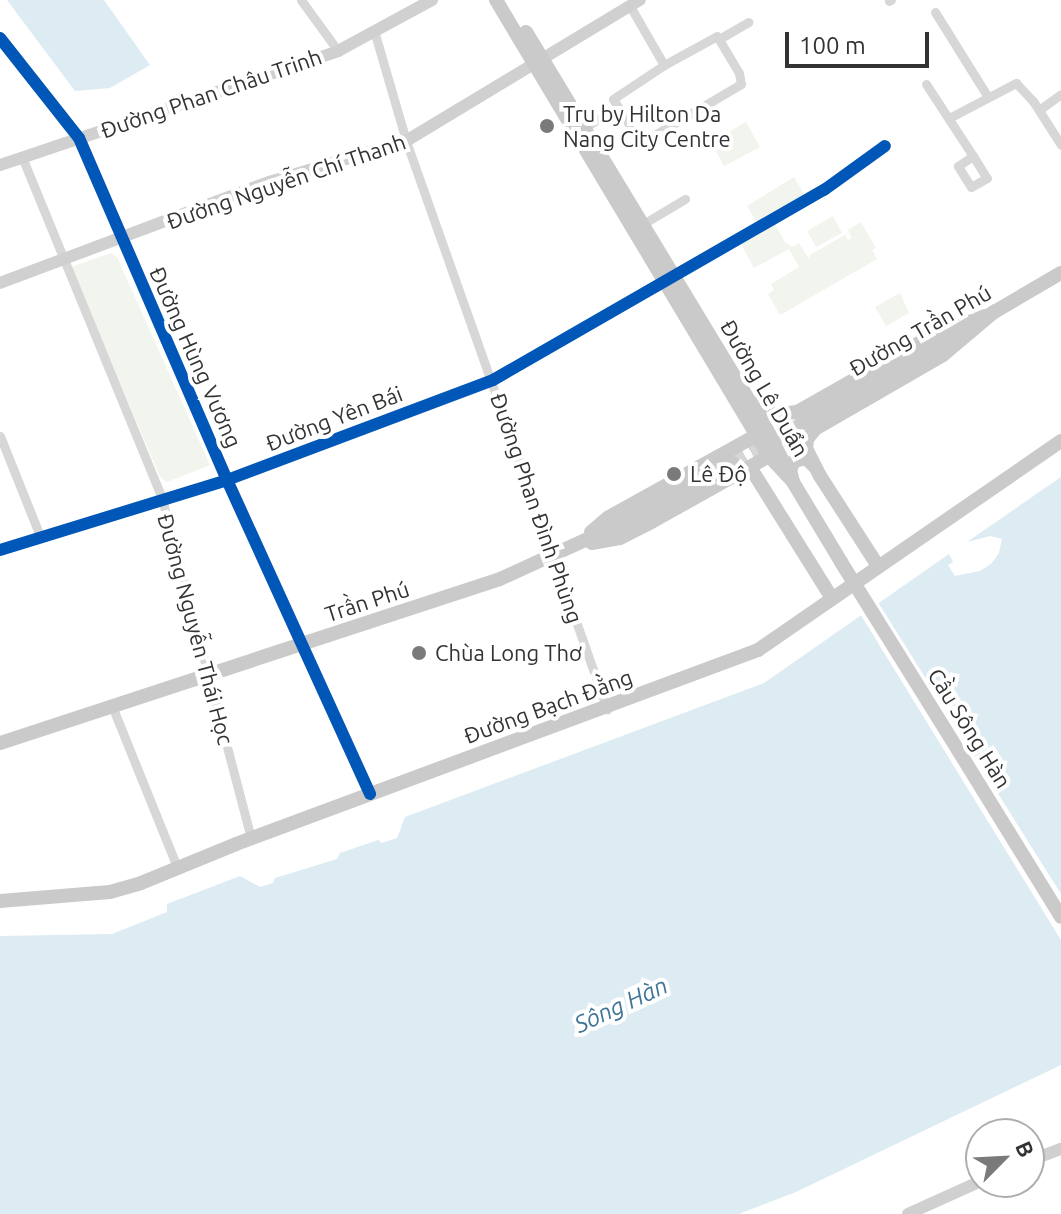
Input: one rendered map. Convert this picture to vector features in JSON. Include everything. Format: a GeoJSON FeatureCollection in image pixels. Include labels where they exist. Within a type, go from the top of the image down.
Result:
{"type":"FeatureCollection","features":[{"type":"Feature","properties":{"kind":"main road","name":"Đường Lê Duẩn"},"geometry":{"type":"LineString","coordinates":[[496,0],[584,128],[643,224],[668,276]]}},
{"type":"Feature","properties":{"kind":"main road","name":"Đường Lê Duẩn"},"geometry":{"type":"LineString","coordinates":[[508,0],[538,62],[793,482]]}},
{"type":"Feature","properties":{"kind":"main road","name":"Đường Trần Phú"},"geometry":{"type":"LineString","coordinates":[[801,424],[1061,273]]}},
{"type":"Feature","properties":{"kind":"main road"},"geometry":{"type":"LineString","coordinates":[[733,456],[745,403],[784,416],[928,338],[995,311]]}},
{"type":"Feature","properties":{"kind":"main road"},"geometry":{"type":"LineString","coordinates":[[820,476],[806,449],[810,434],[943,355],[995,311]]}},
{"type":"Feature","properties":{"kind":"main road","name":"Đường Lê Duẩn"},"geometry":{"type":"LineString","coordinates":[[745,403],[769,456],[793,482]]}},
{"type":"Feature","properties":{"kind":"main road","name":"Trần Phú"},"geometry":{"type":"LineString","coordinates":[[0,743],[491,582],[572,547],[733,456],[757,435]]}},
{"type":"Feature","properties":{"kind":"main road","name":"Đường Bạch Đằng"},"geometry":{"type":"LineString","coordinates":[[0,901],[110,892],[607,709],[771,644],[832,598],[1061,441]]}},
{"type":"Feature","properties":{"kind":"main road"},"geometry":{"type":"LineString","coordinates":[[572,547],[620,538],[769,456]]}},
{"type":"Feature","properties":{"kind":"main road"},"geometry":{"type":"LineString","coordinates":[[793,482],[791,465],[802,458],[812,462],[878,566]]}},
{"type":"Feature","properties":{"kind":"main road"},"geometry":{"type":"LineString","coordinates":[[750,467],[832,598]]}},
{"type":"Feature","properties":{"kind":"main road","name":"Cầu Sông Hàn"},"geometry":{"type":"LineString","coordinates":[[793,482],[1061,917]]}},
{"type":"Feature","properties":{"kind":"street"},"geometry":{"type":"LineString","coordinates":[[301,0],[338,51]]}},
{"type":"Feature","properties":{"kind":"street","name":"Đường Phan Châu Trinh"},"geometry":{"type":"LineString","coordinates":[[0,165],[338,51],[375,34],[432,0]]}},
{"type":"Feature","properties":{"kind":"street"},"geometry":{"type":"LineString","coordinates":[[635,3],[664,65]]}},
{"type":"Feature","properties":{"kind":"street","name":"Đường Nguyễn Chí Thanh"},"geometry":{"type":"LineString","coordinates":[[0,283],[269,182],[406,141],[635,3]]}},
{"type":"Feature","properties":{"kind":"street"},"geometry":{"type":"LineString","coordinates":[[935,12],[988,97]]}},
{"type":"Feature","properties":{"kind":"street"},"geometry":{"type":"LineString","coordinates":[[718,38],[739,73],[741,84],[641,143],[613,99],[664,65],[749,22]]}},
{"type":"Feature","properties":{"kind":"street","name":"Đường Phan Đình Phùng"},"geometry":{"type":"LineString","coordinates":[[375,34],[406,141],[607,709]]}},
{"type":"Feature","properties":{"kind":"street","name":"Đường Hùng Vương"},"geometry":{"type":"LineString","coordinates":[[0,38],[79,138],[227,480],[370,794]]}},
{"type":"Feature","properties":{"kind":"street"},"geometry":{"type":"LineString","coordinates":[[949,118],[1016,83],[1039,110],[1061,145]]}},
{"type":"Feature","properties":{"kind":"street"},"geometry":{"type":"LineString","coordinates":[[926,84],[973,156]]}},
{"type":"Feature","properties":{"kind":"street"},"geometry":{"type":"LineString","coordinates":[[1039,110],[1061,94]]}},
{"type":"Feature","properties":{"kind":"street"},"geometry":{"type":"LineString","coordinates":[[584,128],[618,107]]}},
{"type":"Feature","properties":{"kind":"street","name":"Đường Yên Bái"},"geometry":{"type":"LineString","coordinates":[[0,550],[227,480],[493,380],[668,276],[824,190],[885,146]]}},
{"type":"Feature","properties":{"kind":"street","name":"Đường Nguyễn Thái Học"},"geometry":{"type":"LineString","coordinates":[[22,157],[62,262],[162,499],[251,839]]}},
{"type":"Feature","properties":{"kind":"street"},"geometry":{"type":"LineString","coordinates":[[643,224],[685,199]]}},
{"type":"Feature","properties":{"kind":"street"},"geometry":{"type":"LineString","coordinates":[[0,436],[40,536]]}},
{"type":"Feature","properties":{"kind":"street"},"geometry":{"type":"LineString","coordinates":[[112,706],[177,867]]}},
{"type":"Feature","properties":{"kind":"street"},"geometry":{"type":"LineString","coordinates":[[912,1213],[965,1188]]}},
{"type":"Feature","properties":{"kind":"shaded area"},"geometry":{"type":"Polygon","coordinates":[[[746,122],[760,147],[724,166],[711,142],[746,122]]]}},
{"type":"Feature","properties":{"kind":"shaded area"},"geometry":{"type":"Polygon","coordinates":[[[794,177],[804,194],[757,223],[747,206],[794,177]]]}},
{"type":"Feature","properties":{"kind":"shaded area"},"geometry":{"type":"Polygon","coordinates":[[[833,216],[842,233],[816,247],[807,231],[833,216]]]}},
{"type":"Feature","properties":{"kind":"shaded area"},"geometry":{"type":"Polygon","coordinates":[[[861,222],[876,248],[872,250],[877,259],[780,315],[768,294],[774,290],[771,284],[799,267],[789,249],[754,268],[741,244],[775,224],[785,242],[792,247],[799,243],[809,259],[810,255],[845,235],[848,240],[852,238],[848,230],[861,222]]]}},
{"type":"Feature","properties":{"kind":"shaded area"},"geometry":{"type":"Polygon","coordinates":[[[111,253],[117,257],[210,465],[167,482],[160,477],[71,267],[111,253]]]}},
{"type":"Feature","properties":{"kind":"shaded area"},"geometry":{"type":"Polygon","coordinates":[[[900,293],[909,313],[886,326],[875,307],[900,293]]]}},
{"type":"Feature","properties":{"kind":"water"},"geometry":{"type":"Polygon","coordinates":[[[7,0],[104,0],[150,65],[110,88],[75,91],[7,0]]]}},
{"type":"Feature","properties":{"kind":"water","name":"Sông Hàn"},"geometry":{"type":"Polygon","coordinates":[[[1061,477],[1061,1065],[796,1192],[739,1214],[0,1214],[0,936],[112,934],[167,912],[167,904],[240,876],[260,887],[273,883],[275,878],[337,859],[340,853],[378,840],[382,843],[397,838],[405,817],[764,683],[949,554],[953,562],[948,565],[955,576],[980,571],[991,564],[999,553],[1002,539],[990,536],[967,542],[1061,477]]]}},
{"type":"Feature","properties":{"kind":"pier"},"geometry":{"type":"Polygon","coordinates":[[[876,599],[1061,894],[1061,940],[859,612],[876,599]]]}},
{"type":"Feature","properties":{"kind":"tunnel"},"geometry":{"type":"LineString","coordinates":[[733,463],[801,424]]}},
{"type":"Feature","properties":{"kind":"cycle path"},"geometry":{"type":"LineString","coordinates":[[0,38],[79,138],[227,480],[370,794]]}},
{"type":"Feature","properties":{"kind":"cycle path"},"geometry":{"type":"LineString","coordinates":[[0,550],[227,480],[493,380],[824,190],[885,146]]}},
{"type":"Feature","properties":{"kind":"place","name":"Tru by Hilton Da Nang City Centre"},"geometry":{"type":"Point","coordinates":[547,126]}},
{"type":"Feature","properties":{"kind":"place","name":"Lê Độ"},"geometry":{"type":"Point","coordinates":[674,474]}},
{"type":"Feature","properties":{"kind":"place","name":"Chùa Long Thơ"},"geometry":{"type":"Point","coordinates":[419,653]}}]}
